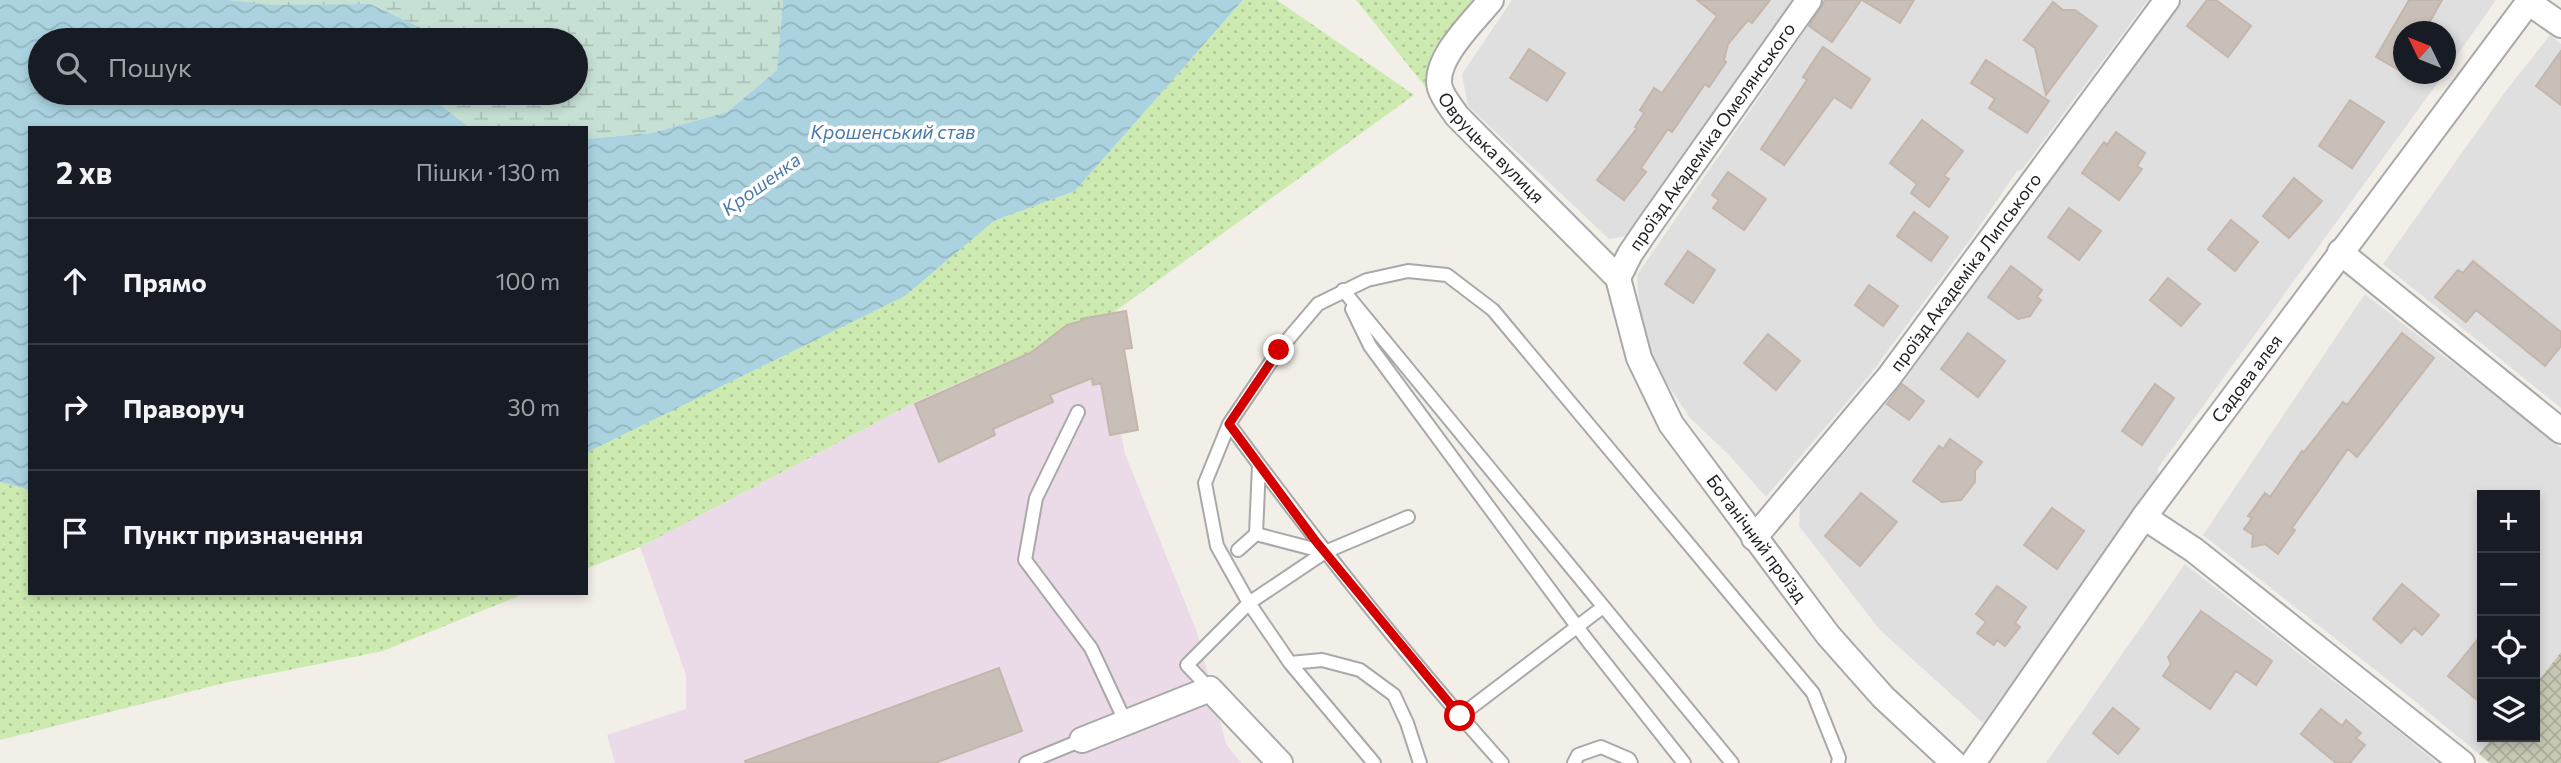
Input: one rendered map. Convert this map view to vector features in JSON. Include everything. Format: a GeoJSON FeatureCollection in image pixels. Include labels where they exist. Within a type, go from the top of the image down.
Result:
{"type":"FeatureCollection","features":[{"type":"Feature","properties":{"kind":"street","name":"Овруцька вулиця"},"geometry":{"type":"LineString","coordinates":[[1491,0],[1446,56],[1439,77],[1440,88],[1457,116],[1618,278]]}},
{"type":"Feature","properties":{"kind":"street","name":"проїзд Академіка Омелянського"},"geometry":{"type":"LineString","coordinates":[[1618,278],[1649,226],[1809,0]]}},
{"type":"Feature","properties":{"kind":"street","name":"проїзд Академіка Липського"},"geometry":{"type":"LineString","coordinates":[[1754,538],[1889,377],[2167,0]]}},
{"type":"Feature","properties":{"kind":"street"},"geometry":{"type":"LineString","coordinates":[[2529,1],[2561,26]]}},
{"type":"Feature","properties":{"kind":"street","name":"Садова алея"},"geometry":{"type":"LineString","coordinates":[[1973,763],[2144,517],[2529,1]]}},
{"type":"Feature","properties":{"kind":"street"},"geometry":{"type":"LineString","coordinates":[[2340,252],[2561,431]]}},
{"type":"Feature","properties":{"kind":"street","name":"Ботанічний проїзд"},"geometry":{"type":"LineString","coordinates":[[1618,278],[1639,358],[1671,424],[1828,635],[1883,697],[1954,763]]}},
{"type":"Feature","properties":{"kind":"street"},"geometry":{"type":"LineString","coordinates":[[2144,517],[2194,550],[2462,763]]}},
{"type":"Feature","properties":{"kind":"street"},"geometry":{"type":"LineString","coordinates":[[1082,740],[1210,689],[1280,763]]}},
{"type":"Feature","properties":{"kind":"lane"},"geometry":{"type":"LineString","coordinates":[[1374,763],[1290,663],[1249,603],[1217,546],[1205,482],[1229,424],[1279,350],[1318,304],[1367,280],[1408,271],[1447,275],[1493,310],[1813,693],[1839,758],[1838,763]]}},
{"type":"Feature","properties":{"kind":"lane"},"geometry":{"type":"LineString","coordinates":[[1343,290],[1732,763]]}},
{"type":"Feature","properties":{"kind":"lane"},"geometry":{"type":"LineString","coordinates":[[1343,290],[1370,346],[1576,626],[1684,763]]}},
{"type":"Feature","properties":{"kind":"lane"},"geometry":{"type":"LineString","coordinates":[[1078,412],[1037,498],[1025,559],[1091,648],[1125,721]]}},
{"type":"Feature","properties":{"kind":"lane"},"geometry":{"type":"LineString","coordinates":[[1229,424],[1325,552],[1460,716],[1503,763]]}},
{"type":"Feature","properties":{"kind":"lane"},"geometry":{"type":"LineString","coordinates":[[1238,550],[1256,534],[1259,465]]}},
{"type":"Feature","properties":{"kind":"lane"},"geometry":{"type":"LineString","coordinates":[[1210,689],[1188,665],[1249,603],[1325,552],[1408,517]]}},
{"type":"Feature","properties":{"kind":"lane"},"geometry":{"type":"LineString","coordinates":[[1256,534],[1325,552]]}},
{"type":"Feature","properties":{"kind":"lane"},"geometry":{"type":"LineString","coordinates":[[1460,716],[1603,607]]}},
{"type":"Feature","properties":{"kind":"lane"},"geometry":{"type":"LineString","coordinates":[[1290,663],[1322,660],[1360,670],[1394,695],[1407,723],[1420,763]]}},
{"type":"Feature","properties":{"kind":"lane"},"geometry":{"type":"LineString","coordinates":[[1026,763],[1082,740]]}},
{"type":"Feature","properties":{"kind":"lane"},"geometry":{"type":"LineString","coordinates":[[1574,763],[1578,755],[1601,747],[1629,758],[1631,763]]}},
{"type":"Feature","properties":{"kind":"shaded area"},"geometry":{"type":"Polygon","coordinates":[[[1512,0],[1797,0],[1627,236],[1609,239],[1468,106],[1462,74],[1512,0]]]}},
{"type":"Feature","properties":{"kind":"shaded area"},"geometry":{"type":"Polygon","coordinates":[[[1826,0],[2148,0],[2021,171],[2018,170],[1869,376],[1766,497],[1728,454],[1691,419],[1657,369],[1640,317],[1637,275],[1826,0]]]}},
{"type":"Feature","properties":{"kind":"shaded area"},"geometry":{"type":"Polygon","coordinates":[[[2182,0],[2496,0],[2456,57],[2456,21],[2393,21],[2393,84],[2437,84],[2158,468],[2158,478],[1983,723],[1880,630],[1799,526],[1800,506],[1902,384],[2001,245],[2103,111],[2182,0]]]}},
{"type":"Feature","properties":{"kind":"shaded area"},"geometry":{"type":"Polygon","coordinates":[[[2550,35],[2561,44],[2561,408],[2383,264],[2505,92],[2550,35]]]}},
{"type":"Feature","properties":{"kind":"shaded area"},"geometry":{"type":"Polygon","coordinates":[[[2365,294],[2561,448],[2561,652],[2540,679],[2540,490],[2477,490],[2477,742],[2489,742],[2479,754],[2203,535],[2365,294]]]}},
{"type":"Feature","properties":{"kind":"shaded area"},"geometry":{"type":"Polygon","coordinates":[[[1099,323],[1125,454],[1197,632],[1226,744],[1241,763],[615,763],[607,735],[686,709],[686,675],[640,547],[923,398],[1099,323]]]}},
{"type":"Feature","properties":{"kind":"shaded area"},"geometry":{"type":"Polygon","coordinates":[[[2185,564],[2407,738],[2437,763],[2046,763],[2185,564]]]}},
{"type":"Feature","properties":{"kind":"shaded area"},"geometry":{"type":"Polygon","coordinates":[[[2561,652],[2561,763],[2490,763],[2479,754],[2489,742],[2540,742],[2540,679],[2561,652]]]}},
{"type":"Feature","properties":{"kind":"green space"},"geometry":{"type":"Polygon","coordinates":[[[229,0],[783,0],[777,70],[727,112],[651,133],[588,139],[588,126],[467,126],[440,105],[588,105],[588,28],[412,28],[229,0]]]}},
{"type":"Feature","properties":{"kind":"green space"},"geometry":{"type":"Polygon","coordinates":[[[1243,0],[1277,0],[1414,95],[1099,323],[923,398],[640,547],[588,568],[588,452],[905,296],[994,221],[1075,191],[1243,0]]]}},
{"type":"Feature","properties":{"kind":"green space"},"geometry":{"type":"Polygon","coordinates":[[[1356,0],[1481,0],[1433,55],[1428,69],[1432,95],[1356,0]]]}},
{"type":"Feature","properties":{"kind":"green space"},"geometry":{"type":"Polygon","coordinates":[[[0,482],[28,489],[28,595],[521,595],[383,651],[224,683],[0,740],[0,482]]]}},
{"type":"Feature","properties":{"kind":"water"},"geometry":{"type":"Polygon","coordinates":[[[0,0],[229,0],[271,5],[370,4],[421,28],[28,28],[28,105],[440,105],[467,126],[28,126],[28,489],[0,482],[0,0]]]}},
{"type":"Feature","properties":{"kind":"water","name":"Крошенський став"},"geometry":{"type":"Polygon","coordinates":[[[783,0],[1243,0],[1075,191],[994,221],[905,296],[588,452],[588,139],[651,133],[727,112],[777,70],[783,0]]]}},
{"type":"Feature","properties":{"kind":"building"},"geometry":{"type":"Polygon","coordinates":[[[1697,0],[1770,0],[1752,23],[1748,20],[1728,44],[1724,60],[1726,62],[1709,87],[1705,84],[1672,132],[1668,129],[1641,168],[1646,172],[1624,200],[1597,180],[1637,128],[1635,127],[1644,113],[1640,110],[1654,88],[1662,93],[1717,16],[1697,0]]]}},
{"type":"Feature","properties":{"kind":"building"},"geometry":{"type":"Polygon","coordinates":[[[1825,0],[1861,0],[1832,42],[1809,26],[1825,0]]]}},
{"type":"Feature","properties":{"kind":"building"},"geometry":{"type":"Polygon","coordinates":[[[1862,0],[1914,0],[1900,23],[1862,0]]]}},
{"type":"Feature","properties":{"kind":"building"},"geometry":{"type":"Polygon","coordinates":[[[2207,0],[2216,0],[2251,26],[2228,57],[2187,26],[2207,0]]]}},
{"type":"Feature","properties":{"kind":"building"},"geometry":{"type":"Polygon","coordinates":[[[2409,0],[2442,0],[2430,21],[2397,21],[2409,0]]]}},
{"type":"Feature","properties":{"kind":"building"},"geometry":{"type":"Polygon","coordinates":[[[2053,2],[2063,10],[2075,10],[2097,26],[2046,95],[2035,48],[2024,40],[2053,2]]]}},
{"type":"Feature","properties":{"kind":"building"},"geometry":{"type":"Polygon","coordinates":[[[2393,28],[2393,67],[2376,57],[2393,28]]]}},
{"type":"Feature","properties":{"kind":"building"},"geometry":{"type":"Polygon","coordinates":[[[1823,47],[1870,79],[1851,108],[1834,97],[1784,165],[1761,149],[1807,80],[1803,77],[1823,47]]]}},
{"type":"Feature","properties":{"kind":"building"},"geometry":{"type":"Polygon","coordinates":[[[1529,49],[1565,73],[1547,101],[1510,78],[1529,49]]]}},
{"type":"Feature","properties":{"kind":"building"},"geometry":{"type":"Polygon","coordinates":[[[2561,51],[2561,105],[2536,86],[2561,51]]]}},
{"type":"Feature","properties":{"kind":"building"},"geometry":{"type":"Polygon","coordinates":[[[1986,60],[2049,101],[2027,133],[1989,108],[1995,99],[1971,83],[1986,60]]]}},
{"type":"Feature","properties":{"kind":"building"},"geometry":{"type":"Polygon","coordinates":[[[2350,100],[2384,122],[2352,168],[2319,146],[2350,100]]]}},
{"type":"Feature","properties":{"kind":"building"},"geometry":{"type":"Polygon","coordinates":[[[1922,120],[1963,151],[1944,176],[1949,179],[1929,207],[1911,193],[1917,184],[1890,163],[1922,120]]]}},
{"type":"Feature","properties":{"kind":"building"},"geometry":{"type":"Polygon","coordinates":[[[2116,132],[2145,153],[2137,166],[2142,169],[2119,200],[2082,173],[2104,142],[2107,145],[2116,132]]]}},
{"type":"Feature","properties":{"kind":"building"},"geometry":{"type":"Polygon","coordinates":[[[1728,172],[1766,199],[1744,230],[1713,208],[1719,200],[1712,195],[1728,172]]]}},
{"type":"Feature","properties":{"kind":"building"},"geometry":{"type":"Polygon","coordinates":[[[2294,178],[2322,201],[2289,238],[2263,216],[2294,178]]]}},
{"type":"Feature","properties":{"kind":"building"},"geometry":{"type":"Polygon","coordinates":[[[2069,208],[2101,231],[2079,260],[2048,237],[2069,208]]]}},
{"type":"Feature","properties":{"kind":"building"},"geometry":{"type":"Polygon","coordinates":[[[1914,212],[1948,237],[1931,261],[1897,236],[1914,212]]]}},
{"type":"Feature","properties":{"kind":"building"},"geometry":{"type":"Polygon","coordinates":[[[2231,220],[2258,242],[2235,271],[2208,249],[2231,220]]]}},
{"type":"Feature","properties":{"kind":"building"},"geometry":{"type":"Polygon","coordinates":[[[1688,251],[1715,270],[1693,303],[1665,284],[1688,251]]]}},
{"type":"Feature","properties":{"kind":"building"},"geometry":{"type":"Polygon","coordinates":[[[2473,261],[2561,332],[2561,346],[2545,366],[2476,310],[2466,322],[2435,297],[2458,270],[2463,273],[2473,261]]]}},
{"type":"Feature","properties":{"kind":"building"},"geometry":{"type":"Polygon","coordinates":[[[2011,266],[2042,290],[2037,297],[2041,300],[2030,316],[2018,319],[1988,297],[2011,266]]]}},
{"type":"Feature","properties":{"kind":"building"},"geometry":{"type":"Polygon","coordinates":[[[2168,278],[2200,304],[2181,326],[2150,300],[2168,278]]]}},
{"type":"Feature","properties":{"kind":"building"},"geometry":{"type":"Polygon","coordinates":[[[1869,285],[1898,306],[1883,326],[1855,305],[1869,285]]]}},
{"type":"Feature","properties":{"kind":"building"},"geometry":{"type":"Polygon","coordinates":[[[1126,311],[1132,348],[1124,349],[1138,430],[1110,435],[1101,383],[1093,385],[1092,378],[1050,395],[1053,402],[993,429],[995,435],[939,462],[915,404],[1032,352],[1067,325],[1082,321],[1081,319],[1126,311]]]}},
{"type":"Feature","properties":{"kind":"building"},"geometry":{"type":"Polygon","coordinates":[[[1968,333],[2005,361],[1978,397],[1941,369],[1968,333]]]}},
{"type":"Feature","properties":{"kind":"building"},"geometry":{"type":"Polygon","coordinates":[[[2402,333],[2434,358],[2357,457],[2348,449],[2292,528],[2295,530],[2278,554],[2265,544],[2252,547],[2253,535],[2244,529],[2252,518],[2248,516],[2265,493],[2270,497],[2302,451],[2304,452],[2343,402],[2347,405],[2402,333]]]}},
{"type":"Feature","properties":{"kind":"building"},"geometry":{"type":"Polygon","coordinates":[[[1768,334],[1800,361],[1776,390],[1744,363],[1768,334]]]}},
{"type":"Feature","properties":{"kind":"building"},"geometry":{"type":"Polygon","coordinates":[[[1902,384],[1924,401],[1909,420],[1887,404],[1902,384]]]}},
{"type":"Feature","properties":{"kind":"building"},"geometry":{"type":"Polygon","coordinates":[[[2155,384],[2174,398],[2142,445],[2122,431],[2155,384]]]}},
{"type":"Feature","properties":{"kind":"building"},"geometry":{"type":"Polygon","coordinates":[[[1950,439],[1982,462],[1975,471],[1975,482],[1961,500],[1942,502],[1913,481],[1939,446],[1943,449],[1950,439]]]}},
{"type":"Feature","properties":{"kind":"building"},"geometry":{"type":"Polygon","coordinates":[[[1861,493],[1897,522],[1860,566],[1825,536],[1861,493]]]}},
{"type":"Feature","properties":{"kind":"building"},"geometry":{"type":"Polygon","coordinates":[[[2052,508],[2084,531],[2057,569],[2024,545],[2052,508]]]}},
{"type":"Feature","properties":{"kind":"building"},"geometry":{"type":"Polygon","coordinates":[[[2402,584],[2439,615],[2422,635],[2414,628],[2401,643],[2373,619],[2402,584]]]}},
{"type":"Feature","properties":{"kind":"building"},"geometry":{"type":"Polygon","coordinates":[[[1997,586],[2026,607],[2015,623],[2020,627],[2005,646],[1997,640],[1994,645],[1977,633],[1986,622],[1976,614],[1997,586]]]}},
{"type":"Feature","properties":{"kind":"building"},"geometry":{"type":"Polygon","coordinates":[[[2201,611],[2272,661],[2256,685],[2236,671],[2210,709],[2163,676],[2171,664],[2168,657],[2201,611]]]}},
{"type":"Feature","properties":{"kind":"building"},"geometry":{"type":"Polygon","coordinates":[[[2477,640],[2477,700],[2448,676],[2477,640]]]}},
{"type":"Feature","properties":{"kind":"building"},"geometry":{"type":"Polygon","coordinates":[[[999,668],[1022,731],[935,763],[745,761],[999,668]]]}},
{"type":"Feature","properties":{"kind":"building"},"geometry":{"type":"Polygon","coordinates":[[[2113,708],[2139,729],[2118,754],[2093,733],[2113,708]]]}},
{"type":"Feature","properties":{"kind":"building"},"geometry":{"type":"Polygon","coordinates":[[[2321,709],[2342,726],[2346,720],[2361,733],[2356,738],[2365,745],[2350,763],[2336,763],[2301,734],[2321,709]]]}},
{"type":"Feature","properties":{"kind":"route"},"geometry":{"type":"LineString","coordinates":[[1279,350],[1229,424],[1314,539],[1460,716]]}},
{"type":"Feature","properties":{"kind":"water label","name":"Крошенка"},"geometry":{"type":"Point","coordinates":[761,184]}}]}
